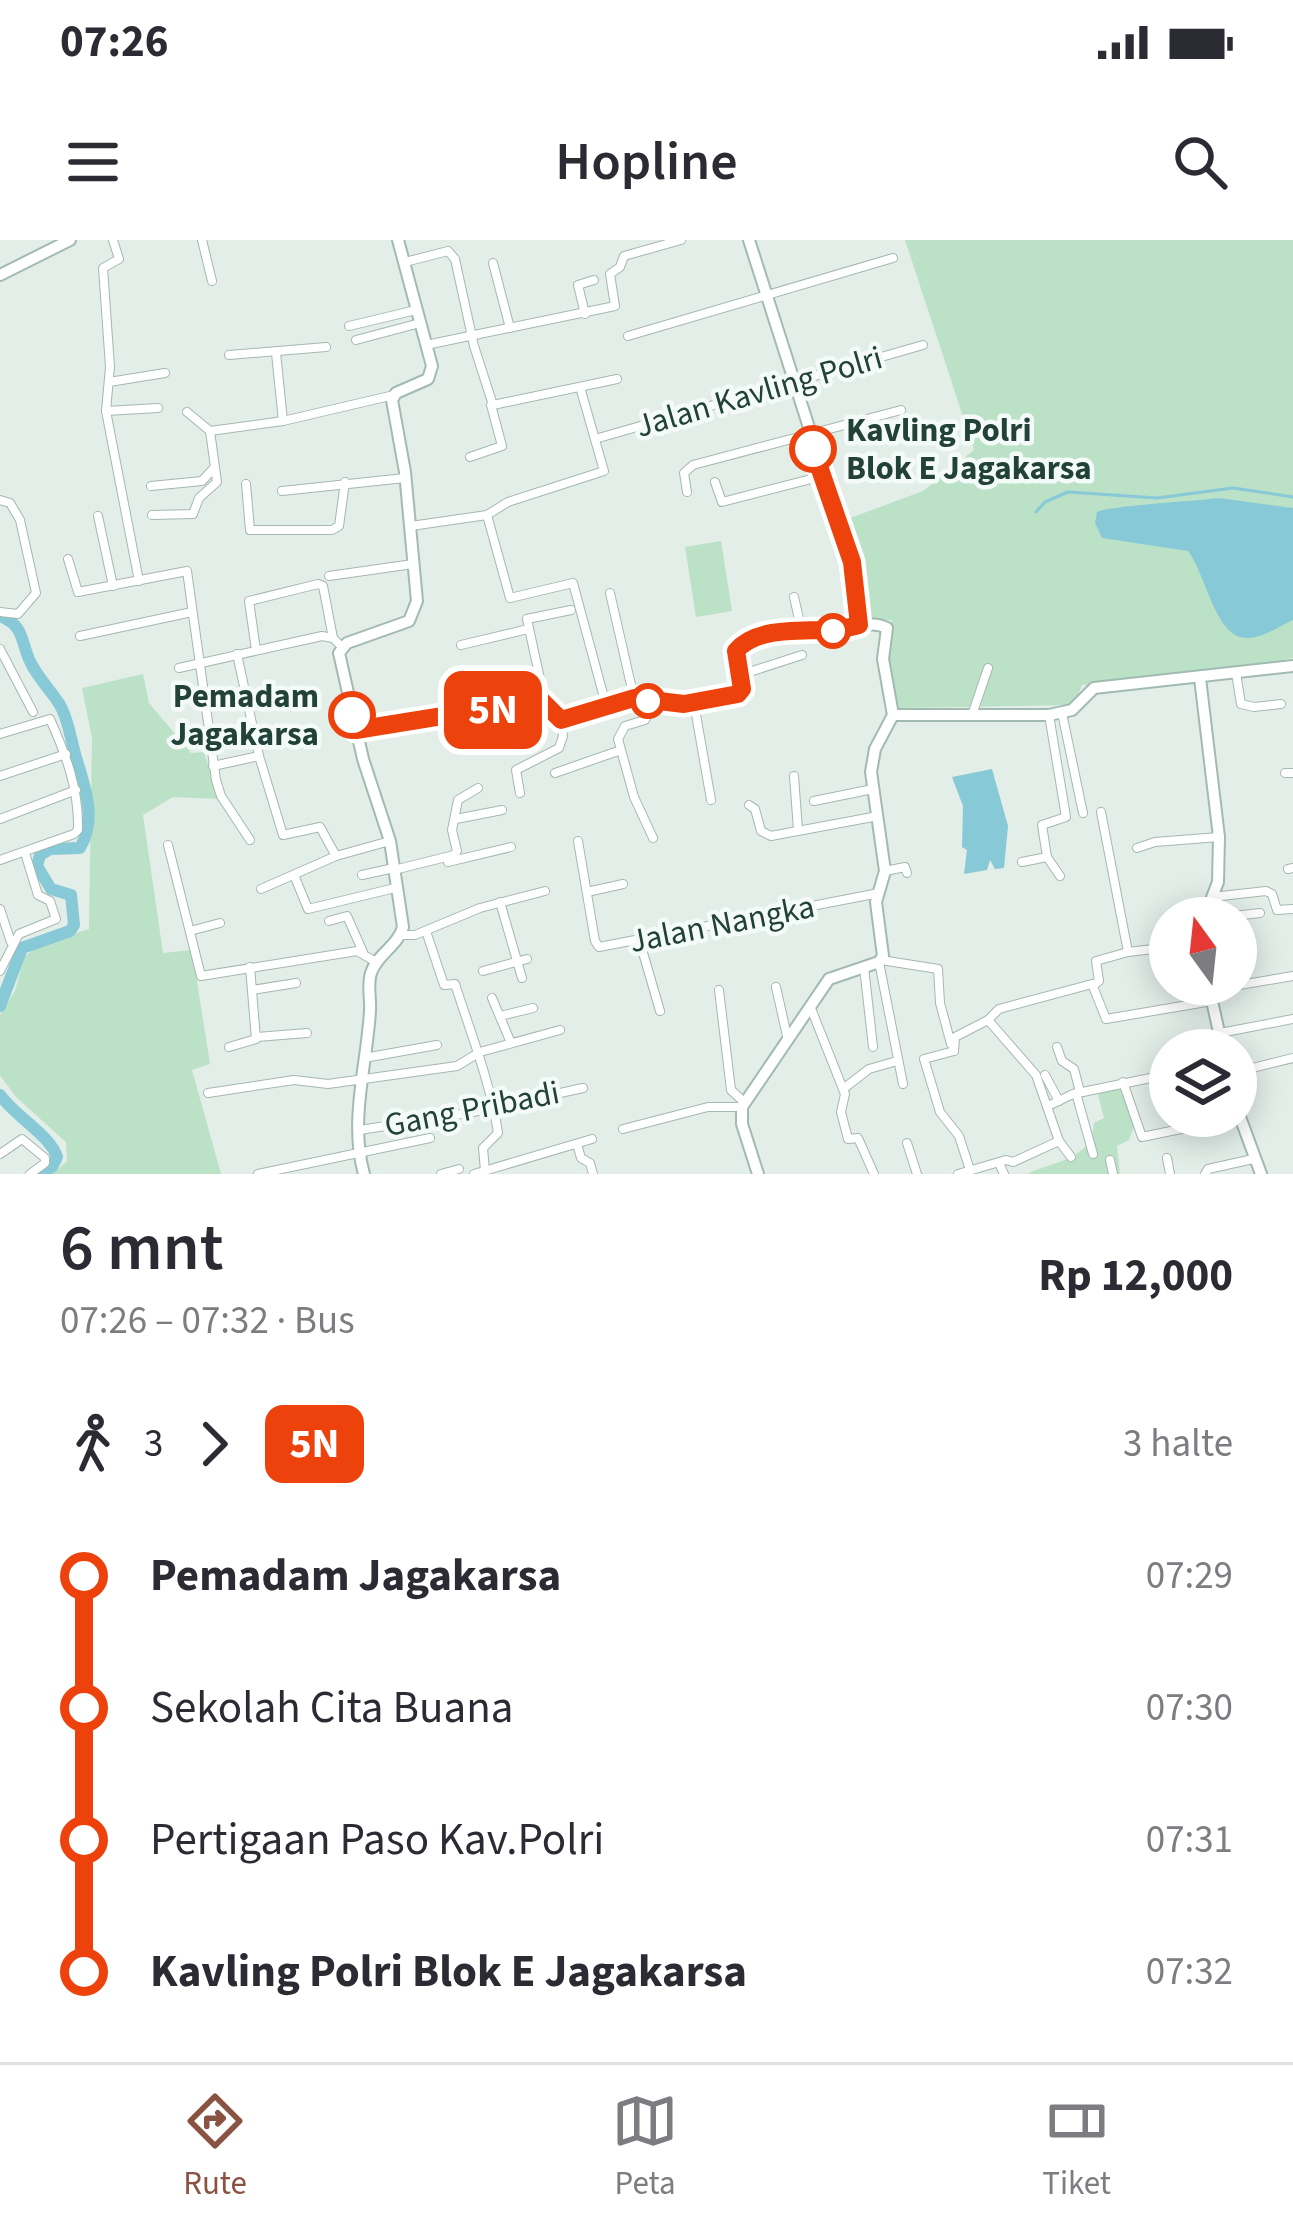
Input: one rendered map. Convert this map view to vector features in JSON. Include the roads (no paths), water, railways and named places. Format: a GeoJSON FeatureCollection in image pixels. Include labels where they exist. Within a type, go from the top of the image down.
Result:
{"type":"FeatureCollection","features":[{"type":"Feature","properties":{"kind":"main road"},"geometry":{"type":"LineString","coordinates":[[0,275],[70,240]]}},
{"type":"Feature","properties":{"kind":"main road"},"geometry":{"type":"LineString","coordinates":[[364,1174],[359,1154],[369,978],[376,962],[401,935],[390,842],[356,730],[338,643],[409,621],[417,602],[394,395],[430,376],[398,240]]}},
{"type":"Feature","properties":{"kind":"main road"},"geometry":{"type":"LineString","coordinates":[[749,240],[852,562],[859,625]]}},
{"type":"Feature","properties":{"kind":"main road"},"geometry":{"type":"LineString","coordinates":[[356,730],[545,702],[561,720],[634,698],[694,703],[738,694],[738,646],[764,636],[859,625],[887,628],[883,659],[893,715],[872,761],[885,871],[876,908],[884,951],[880,961],[834,976],[787,1036],[743,1105],[742,1124],[758,1174]]}},
{"type":"Feature","properties":{"kind":"main road"},"geometry":{"type":"LineString","coordinates":[[893,715],[1056,714],[1076,707],[1094,688],[1293,666]]}},
{"type":"Feature","properties":{"kind":"main road"},"geometry":{"type":"LineString","coordinates":[[1200,678],[1219,837],[1218,882],[1212,897]]}},
{"type":"Feature","properties":{"kind":"main road"},"geometry":{"type":"LineString","coordinates":[[1246,1137],[1261,1174]]}},
{"type":"Feature","properties":{"kind":"street"},"geometry":{"type":"LineString","coordinates":[[113,240],[118,262],[103,268],[109,382],[106,411],[139,581]]}},
{"type":"Feature","properties":{"kind":"street"},"geometry":{"type":"LineString","coordinates":[[202,240],[212,280]]}},
{"type":"Feature","properties":{"kind":"street"},"geometry":{"type":"LineString","coordinates":[[426,345],[615,307],[610,274],[624,256],[681,240]]}},
{"type":"Feature","properties":{"kind":"street"},"geometry":{"type":"LineString","coordinates":[[405,262],[448,251],[455,259],[502,446],[470,457]]}},
{"type":"Feature","properties":{"kind":"street"},"geometry":{"type":"LineString","coordinates":[[628,336],[893,258]]}},
{"type":"Feature","properties":{"kind":"street"},"geometry":{"type":"LineString","coordinates":[[493,262],[510,328]]}},
{"type":"Feature","properties":{"kind":"street"},"geometry":{"type":"LineString","coordinates":[[585,314],[578,285],[594,280]]}},
{"type":"Feature","properties":{"kind":"street"},"geometry":{"type":"LineString","coordinates":[[349,326],[418,316]]}},
{"type":"Feature","properties":{"kind":"street"},"geometry":{"type":"LineString","coordinates":[[356,340],[418,316]]}},
{"type":"Feature","properties":{"kind":"street","name":"Jalan Kavling Polri"},"geometry":{"type":"LineString","coordinates":[[595,439],[923,345]]}},
{"type":"Feature","properties":{"kind":"street"},"geometry":{"type":"LineString","coordinates":[[229,355],[326,347]]}},
{"type":"Feature","properties":{"kind":"street"},"geometry":{"type":"LineString","coordinates":[[276,353],[283,421]]}},
{"type":"Feature","properties":{"kind":"street"},"geometry":{"type":"LineString","coordinates":[[109,382],[165,373]]}},
{"type":"Feature","properties":{"kind":"street"},"geometry":{"type":"LineString","coordinates":[[491,404],[617,379]]}},
{"type":"Feature","properties":{"kind":"street","name":"Jalan Kavling Polri"},"geometry":{"type":"LineString","coordinates":[[487,515],[508,502],[604,471],[580,387]]}},
{"type":"Feature","properties":{"kind":"street"},"geometry":{"type":"LineString","coordinates":[[210,431],[283,421],[394,395]]}},
{"type":"Feature","properties":{"kind":"street"},"geometry":{"type":"LineString","coordinates":[[106,411],[158,408]]}},
{"type":"Feature","properties":{"kind":"street"},"geometry":{"type":"LineString","coordinates":[[808,436],[901,410]]}},
{"type":"Feature","properties":{"kind":"street"},"geometry":{"type":"LineString","coordinates":[[152,514],[193,514],[200,498],[217,482],[210,431],[187,412]]}},
{"type":"Feature","properties":{"kind":"street","name":"Jalan Kavling Polri"},"geometry":{"type":"LineString","coordinates":[[687,492],[684,473],[693,465],[808,436]]}},
{"type":"Feature","properties":{"kind":"street"},"geometry":{"type":"LineString","coordinates":[[151,486],[202,481],[214,468]]}},
{"type":"Feature","properties":{"kind":"street"},"geometry":{"type":"LineString","coordinates":[[715,482],[722,502],[823,476]]}},
{"type":"Feature","properties":{"kind":"street"},"geometry":{"type":"LineString","coordinates":[[282,491],[405,478]]}},
{"type":"Feature","properties":{"kind":"street"},"geometry":{"type":"LineString","coordinates":[[246,484],[250,530],[332,530],[339,526],[345,482]]}},
{"type":"Feature","properties":{"kind":"street"},"geometry":{"type":"LineString","coordinates":[[0,500],[14,507],[20,520],[36,593],[18,614],[0,612]]}},
{"type":"Feature","properties":{"kind":"street"},"geometry":{"type":"LineString","coordinates":[[411,526],[487,515],[510,598],[573,583],[606,706]]}},
{"type":"Feature","properties":{"kind":"street"},"geometry":{"type":"LineString","coordinates":[[98,516],[112,586]]}},
{"type":"Feature","properties":{"kind":"street"},"geometry":{"type":"LineString","coordinates":[[68,560],[75,591],[187,572],[213,766],[221,796],[250,840]]}},
{"type":"Feature","properties":{"kind":"street"},"geometry":{"type":"LineString","coordinates":[[329,576],[415,563]]}},
{"type":"Feature","properties":{"kind":"street"},"geometry":{"type":"LineString","coordinates":[[256,650],[249,601],[318,584],[323,586],[338,643]]}},
{"type":"Feature","properties":{"kind":"street"},"geometry":{"type":"LineString","coordinates":[[610,593],[634,698]]}},
{"type":"Feature","properties":{"kind":"street"},"geometry":{"type":"LineString","coordinates":[[794,597],[802,632]]}},
{"type":"Feature","properties":{"kind":"street"},"geometry":{"type":"LineString","coordinates":[[545,702],[527,619],[571,610]]}},
{"type":"Feature","properties":{"kind":"street"},"geometry":{"type":"LineString","coordinates":[[80,636],[192,612]]}},
{"type":"Feature","properties":{"kind":"street"},"geometry":{"type":"LineString","coordinates":[[461,645],[528,629]]}},
{"type":"Feature","properties":{"kind":"street"},"geometry":{"type":"LineString","coordinates":[[179,668],[322,636],[338,643]]}},
{"type":"Feature","properties":{"kind":"street"},"geometry":{"type":"LineString","coordinates":[[0,649],[33,712]]}},
{"type":"Feature","properties":{"kind":"street"},"geometry":{"type":"LineString","coordinates":[[237,654],[259,756],[283,835],[320,826],[336,856]]}},
{"type":"Feature","properties":{"kind":"street"},"geometry":{"type":"LineString","coordinates":[[740,674],[802,655]]}},
{"type":"Feature","properties":{"kind":"street"},"geometry":{"type":"LineString","coordinates":[[971,717],[988,668]]}},
{"type":"Feature","properties":{"kind":"street"},"geometry":{"type":"LineString","coordinates":[[1236,673],[1241,704],[1281,704]]}},
{"type":"Feature","properties":{"kind":"street"},"geometry":{"type":"LineString","coordinates":[[652,701],[645,720],[618,733],[634,797],[653,838]]}},
{"type":"Feature","properties":{"kind":"street"},"geometry":{"type":"LineString","coordinates":[[694,703],[711,800]]}},
{"type":"Feature","properties":{"kind":"street"},"geometry":{"type":"LineString","coordinates":[[1056,714],[1083,813]]}},
{"type":"Feature","properties":{"kind":"street"},"geometry":{"type":"LineString","coordinates":[[1056,714],[1066,817],[1042,825],[1047,857],[1060,876]]}},
{"type":"Feature","properties":{"kind":"street"},"geometry":{"type":"LineString","coordinates":[[0,734],[50,718],[76,790],[78,830],[0,860]]}},
{"type":"Feature","properties":{"kind":"street"},"geometry":{"type":"LineString","coordinates":[[520,794],[516,770],[559,748],[561,720]]}},
{"type":"Feature","properties":{"kind":"street"},"geometry":{"type":"LineString","coordinates":[[555,773],[621,750]]}},
{"type":"Feature","properties":{"kind":"street"},"geometry":{"type":"LineString","coordinates":[[0,776],[65,754]]}},
{"type":"Feature","properties":{"kind":"street"},"geometry":{"type":"LineString","coordinates":[[213,766],[259,756]]}},
{"type":"Feature","properties":{"kind":"street"},"geometry":{"type":"LineString","coordinates":[[794,776],[798,830]]}},
{"type":"Feature","properties":{"kind":"street"},"geometry":{"type":"LineString","coordinates":[[394,870],[454,855],[452,830],[458,800],[478,788]]}},
{"type":"Feature","properties":{"kind":"street"},"geometry":{"type":"LineString","coordinates":[[814,801],[873,789]]}},
{"type":"Feature","properties":{"kind":"street"},"geometry":{"type":"LineString","coordinates":[[0,819],[76,790]]}},
{"type":"Feature","properties":{"kind":"street"},"geometry":{"type":"LineString","coordinates":[[748,805],[755,809],[765,835],[878,816]]}},
{"type":"Feature","properties":{"kind":"street"},"geometry":{"type":"LineString","coordinates":[[456,819],[502,810]]}},
{"type":"Feature","properties":{"kind":"street"},"geometry":{"type":"LineString","coordinates":[[1101,812],[1128,952]]}},
{"type":"Feature","properties":{"kind":"street"},"geometry":{"type":"LineString","coordinates":[[1137,848],[1154,842],[1219,837]]}},
{"type":"Feature","properties":{"kind":"street"},"geometry":{"type":"LineString","coordinates":[[261,890],[336,856],[390,842]]}},
{"type":"Feature","properties":{"kind":"street","name":"Jalan Nangka"},"geometry":{"type":"LineString","coordinates":[[578,842],[596,944],[604,947],[880,892]]}},
{"type":"Feature","properties":{"kind":"street"},"geometry":{"type":"LineString","coordinates":[[168,845],[201,976],[357,951],[376,962]]}},
{"type":"Feature","properties":{"kind":"street"},"geometry":{"type":"LineString","coordinates":[[362,875],[511,848]]}},
{"type":"Feature","properties":{"kind":"street"},"geometry":{"type":"LineString","coordinates":[[0,971],[19,934],[56,919],[50,901],[38,895],[25,853]]}},
{"type":"Feature","properties":{"kind":"street"},"geometry":{"type":"LineString","coordinates":[[1022,862],[1047,857]]}},
{"type":"Feature","properties":{"kind":"street"},"geometry":{"type":"LineString","coordinates":[[885,871],[905,867],[907,873]]}},
{"type":"Feature","properties":{"kind":"street"},"geometry":{"type":"LineString","coordinates":[[293,875],[308,910],[395,888]]}},
{"type":"Feature","properties":{"kind":"street"},"geometry":{"type":"LineString","coordinates":[[587,892],[623,884]]}},
{"type":"Feature","properties":{"kind":"street"},"geometry":{"type":"LineString","coordinates":[[401,935],[545,891]]}},
{"type":"Feature","properties":{"kind":"street"},"geometry":{"type":"LineString","coordinates":[[1212,897],[1266,891],[1272,894],[1277,910],[1293,909]]}},
{"type":"Feature","properties":{"kind":"street"},"geometry":{"type":"LineString","coordinates":[[500,902],[521,961],[522,978]]}},
{"type":"Feature","properties":{"kind":"street"},"geometry":{"type":"LineString","coordinates":[[0,909],[12,943]]}},
{"type":"Feature","properties":{"kind":"street"},"geometry":{"type":"LineString","coordinates":[[329,921],[347,916],[364,954]]}},
{"type":"Feature","properties":{"kind":"street"},"geometry":{"type":"LineString","coordinates":[[190,931],[220,923]]}},
{"type":"Feature","properties":{"kind":"street"},"geometry":{"type":"LineString","coordinates":[[425,931],[443,984],[455,983],[480,1052],[499,1133],[482,1148],[488,1171]]}},
{"type":"Feature","properties":{"kind":"street"},"geometry":{"type":"LineString","coordinates":[[639,939],[660,1011]]}},
{"type":"Feature","properties":{"kind":"street"},"geometry":{"type":"LineString","coordinates":[[953,1051],[955,1036],[988,1021],[999,1009],[1095,984],[1099,981],[1096,962],[1149,950]]}},
{"type":"Feature","properties":{"kind":"street"},"geometry":{"type":"LineString","coordinates":[[483,970],[521,961]]}},
{"type":"Feature","properties":{"kind":"street"},"geometry":{"type":"LineString","coordinates":[[903,1084],[880,961],[938,968],[940,1003],[953,1051]]}},
{"type":"Feature","properties":{"kind":"street"},"geometry":{"type":"LineString","coordinates":[[250,967],[256,1037]]}},
{"type":"Feature","properties":{"kind":"street"},"geometry":{"type":"LineString","coordinates":[[864,968],[873,1047]]}},
{"type":"Feature","properties":{"kind":"street"},"geometry":{"type":"LineString","coordinates":[[1257,981],[1293,976]]}},
{"type":"Feature","properties":{"kind":"street"},"geometry":{"type":"LineString","coordinates":[[252,990],[296,983]]}},
{"type":"Feature","properties":{"kind":"street"},"geometry":{"type":"LineString","coordinates":[[1095,984],[1106,1018],[1183,1005]]}},
{"type":"Feature","properties":{"kind":"street"},"geometry":{"type":"LineString","coordinates":[[776,987],[787,1036]]}},
{"type":"Feature","properties":{"kind":"street"},"geometry":{"type":"LineString","coordinates":[[719,990],[731,1090],[743,1105]]}},
{"type":"Feature","properties":{"kind":"street"},"geometry":{"type":"LineString","coordinates":[[492,998],[511,1043]]}},
{"type":"Feature","properties":{"kind":"street"},"geometry":{"type":"LineString","coordinates":[[809,1005],[843,1089],[841,1112],[848,1139],[857,1138],[863,1145],[874,1174]]}},
{"type":"Feature","properties":{"kind":"street"},"geometry":{"type":"LineString","coordinates":[[500,1016],[533,1008]]}},
{"type":"Feature","properties":{"kind":"street"},"geometry":{"type":"LineString","coordinates":[[1239,1029],[1293,1018]]}},
{"type":"Feature","properties":{"kind":"street"},"geometry":{"type":"LineString","coordinates":[[988,1021],[1028,1062],[1059,1141],[1071,1157]]}},
{"type":"Feature","properties":{"kind":"street"},"geometry":{"type":"LineString","coordinates":[[208,1093],[294,1080],[328,1084],[457,1066],[480,1052],[560,1030]]}},
{"type":"Feature","properties":{"kind":"street"},"geometry":{"type":"LineString","coordinates":[[229,1046],[256,1037],[307,1033]]}},
{"type":"Feature","properties":{"kind":"street"},"geometry":{"type":"LineString","coordinates":[[364,1058],[437,1046]]}},
{"type":"Feature","properties":{"kind":"street"},"geometry":{"type":"LineString","coordinates":[[1057,1047],[1066,1066],[1075,1069],[1093,1154]]}},
{"type":"Feature","properties":{"kind":"street"},"geometry":{"type":"LineString","coordinates":[[953,1051],[924,1059],[935,1100],[959,1136],[970,1170]]}},
{"type":"Feature","properties":{"kind":"street"},"geometry":{"type":"LineString","coordinates":[[1257,1067],[1293,1058]]}},
{"type":"Feature","properties":{"kind":"street"},"geometry":{"type":"LineString","coordinates":[[843,1089],[869,1069],[897,1061]]}},
{"type":"Feature","properties":{"kind":"street"},"geometry":{"type":"LineString","coordinates":[[1045,1076],[1059,1101]]}},
{"type":"Feature","properties":{"kind":"street"},"geometry":{"type":"LineString","coordinates":[[1048,1106],[1078,1093],[1149,1078]]}},
{"type":"Feature","properties":{"kind":"street"},"geometry":{"type":"LineString","coordinates":[[1124,1082],[1142,1137],[1149,1136]]}},
{"type":"Feature","properties":{"kind":"street","name":"Gang Pribadi"},"geometry":{"type":"LineString","coordinates":[[360,1130],[583,1088]]}},
{"type":"Feature","properties":{"kind":"street"},"geometry":{"type":"LineString","coordinates":[[623,1129],[708,1107],[743,1105]]}},
{"type":"Feature","properties":{"kind":"street"},"geometry":{"type":"LineString","coordinates":[[258,1174],[430,1138]]}},
{"type":"Feature","properties":{"kind":"street"},"geometry":{"type":"LineString","coordinates":[[0,1154],[22,1139],[45,1158],[30,1174]]}},
{"type":"Feature","properties":{"kind":"street"},"geometry":{"type":"LineString","coordinates":[[474,1174],[592,1139]]}},
{"type":"Feature","properties":{"kind":"street"},"geometry":{"type":"LineString","coordinates":[[958,1174],[1023,1158],[1059,1141]]}},
{"type":"Feature","properties":{"kind":"street"},"geometry":{"type":"LineString","coordinates":[[907,1143],[917,1174]]}},
{"type":"Feature","properties":{"kind":"street"},"geometry":{"type":"LineString","coordinates":[[577,1144],[580,1159],[590,1163],[593,1174]]}},
{"type":"Feature","properties":{"kind":"street"},"geometry":{"type":"LineString","coordinates":[[1167,1159],[1169,1174]]}},
{"type":"Feature","properties":{"kind":"street"},"geometry":{"type":"LineString","coordinates":[[1205,1174],[1208,1169],[1253,1159]]}},
{"type":"Feature","properties":{"kind":"street"},"geometry":{"type":"LineString","coordinates":[[1110,1160],[1113,1174]]}},
{"type":"Feature","properties":{"kind":"street"},"geometry":{"type":"LineString","coordinates":[[998,1163],[1004,1174]]}},
{"type":"Feature","properties":{"kind":"street"},"geometry":{"type":"LineString","coordinates":[[440,1174],[459,1169]]}},
{"type":"Feature","properties":{"kind":"water"},"geometry":{"type":"Polygon","coordinates":[[[1219,498],[1293,508],[1293,620],[1258,636],[1235,635],[1226,627],[1188,551],[1102,538],[1095,523],[1097,512],[1104,510],[1219,498]]]}},
{"type":"Feature","properties":{"kind":"water"},"geometry":{"type":"Polygon","coordinates":[[[992,769],[1008,826],[1004,868],[995,869],[990,860],[987,870],[964,874],[963,806],[952,777],[992,769]]]}},
{"type":"Feature","properties":{"kind":"waterway"},"geometry":{"type":"LineString","coordinates":[[1036,512],[1045,502],[1068,492],[1157,498],[1233,488],[1293,497]]}},
{"type":"Feature","properties":{"kind":"waterway"},"geometry":{"type":"LineString","coordinates":[[0,616],[15,625],[33,667],[63,710],[89,811],[80,848],[50,849],[40,855],[37,866],[51,889],[71,895],[74,925],[70,931],[22,948],[0,1006]]}},
{"type":"Feature","properties":{"kind":"waterway"},"geometry":{"type":"LineString","coordinates":[[0,1095],[53,1149],[57,1157],[41,1174]]}},
{"type":"Feature","properties":{"kind":"place","name":"Kavling Polri Blok E Jagakarsa"},"geometry":{"type":"Point","coordinates":[813,449]}},
{"type":"Feature","properties":{"kind":"place","name":"Pemadam Jagakarsa"},"geometry":{"type":"Point","coordinates":[352,715]}}]}
